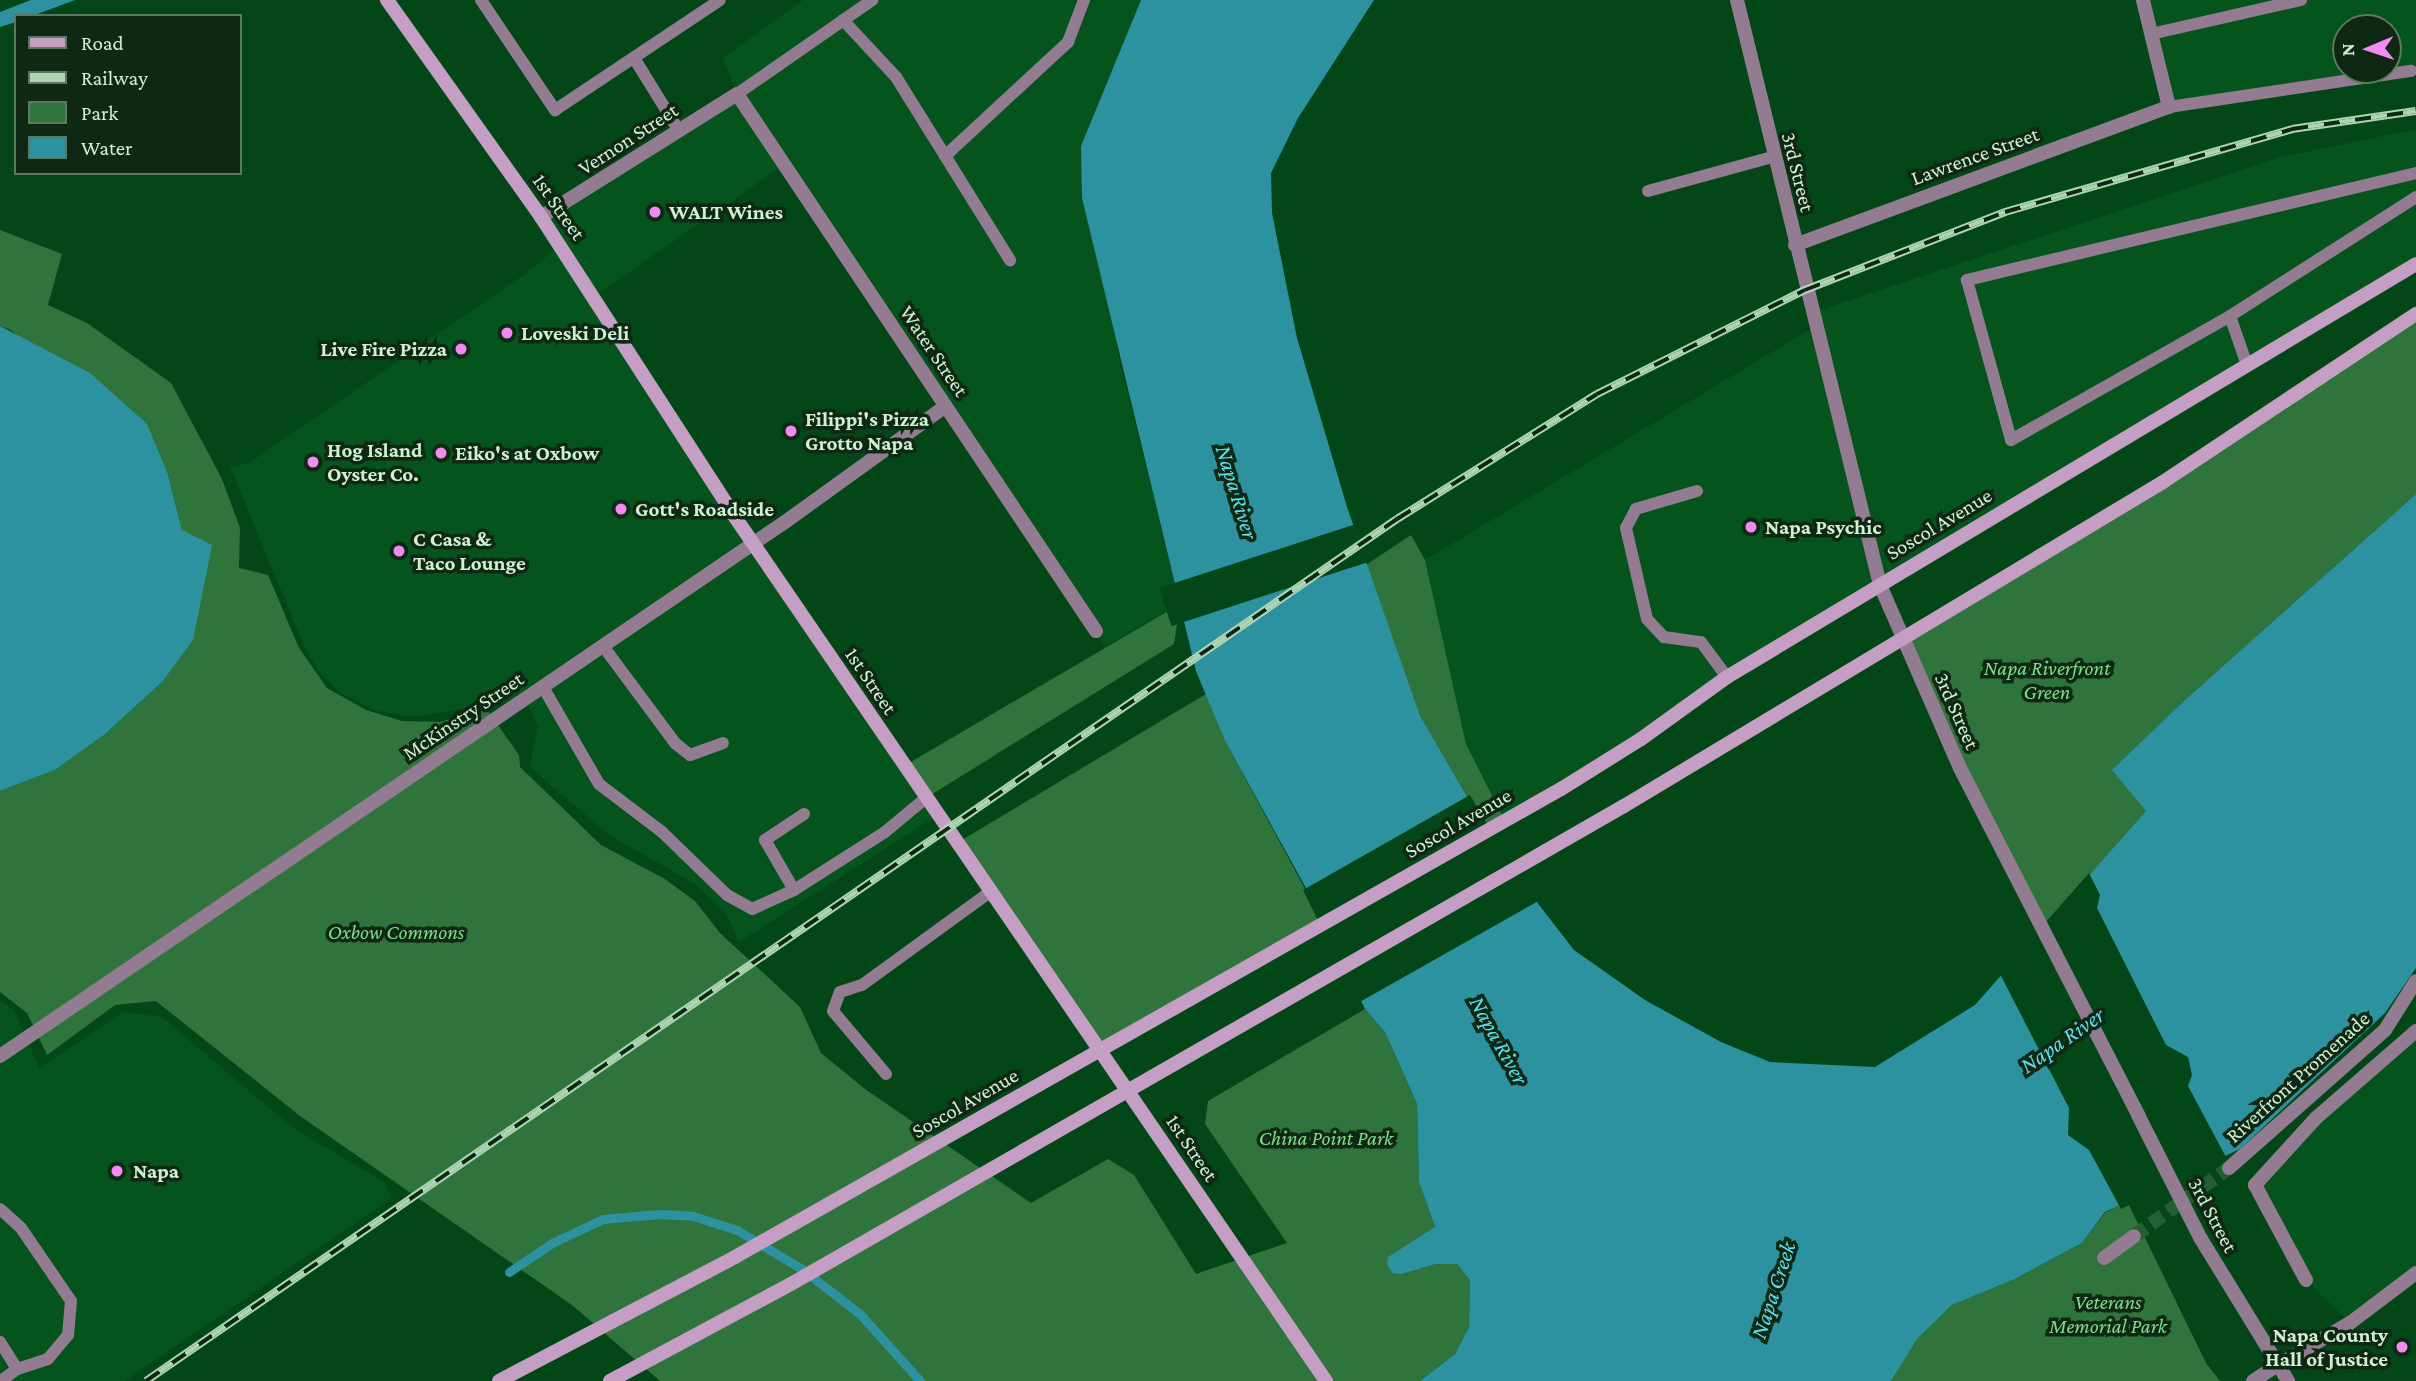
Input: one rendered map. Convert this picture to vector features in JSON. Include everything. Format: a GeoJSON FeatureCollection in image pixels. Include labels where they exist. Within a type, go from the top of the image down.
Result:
{"type":"FeatureCollection","features":[{"type":"Feature","properties":{"kind":"main road","name":"1st Street"},"geometry":{"type":"LineString","coordinates":[[387,0],[541,217],[753,543],[1326,1381]]}},
{"type":"Feature","properties":{"kind":"main road","name":"Soscol Avenue"},"geometry":{"type":"LineString","coordinates":[[499,1381],[991,1112],[1505,821],[1641,739],[1727,677],[2416,264]]}},
{"type":"Feature","properties":{"kind":"main road"},"geometry":{"type":"LineString","coordinates":[[610,1381],[1128,1092],[1527,863],[2163,482],[2416,314]]}},
{"type":"Feature","properties":{"kind":"street","name":"3rd Street"},"geometry":{"type":"LineString","coordinates":[[1737,0],[1772,158],[1880,585],[1901,638],[1960,768],[2201,1239],[2288,1381]]}},
{"type":"Feature","properties":{"kind":"street"},"geometry":{"type":"LineString","coordinates":[[2143,0],[2169,107]]}},
{"type":"Feature","properties":{"kind":"street","name":"Vernon Street"},"geometry":{"type":"LineString","coordinates":[[541,217],[737,94]]}},
{"type":"Feature","properties":{"kind":"street","name":"Water Street"},"geometry":{"type":"LineString","coordinates":[[737,94],[1096,631]]}},
{"type":"Feature","properties":{"kind":"street","name":"Lawrence Street"},"geometry":{"type":"LineString","coordinates":[[1795,245],[2169,107]]}},
{"type":"Feature","properties":{"kind":"street","name":"McKinstry Street"},"geometry":{"type":"LineString","coordinates":[[0,1056],[753,543],[946,406]]}},
{"type":"Feature","properties":{"kind":"street","name":"Riverfront Promenade"},"geometry":{"type":"LineString","coordinates":[[2229,1168],[2385,1030],[2416,981]]}},
{"type":"Feature","properties":{"kind":"street","name":"Riverfront Promenade"},"geometry":{"type":"LineString","coordinates":[[2306,1280],[2255,1185],[2316,1118],[2416,1031]]}},
{"type":"Feature","properties":{"kind":"street"},"geometry":{"type":"LineString","coordinates":[[2104,1258],[2134,1236]]}},
{"type":"Feature","properties":{"kind":"street"},"geometry":{"type":"LineString","coordinates":[[2253,1381],[2350,1323],[2416,1273]]}},
{"type":"Feature","properties":{"kind":"lane"},"geometry":{"type":"LineString","coordinates":[[481,0],[555,110],[720,0]]}},
{"type":"Feature","properties":{"kind":"lane"},"geometry":{"type":"LineString","coordinates":[[737,94],[872,0]]}},
{"type":"Feature","properties":{"kind":"lane"},"geometry":{"type":"LineString","coordinates":[[945,156],[1068,43],[1084,0]]}},
{"type":"Feature","properties":{"kind":"lane"},"geometry":{"type":"LineString","coordinates":[[2151,34],[2301,0]]}},
{"type":"Feature","properties":{"kind":"lane"},"geometry":{"type":"LineString","coordinates":[[843,20],[896,77],[1010,260]]}},
{"type":"Feature","properties":{"kind":"lane"},"geometry":{"type":"LineString","coordinates":[[634,58],[679,131]]}},
{"type":"Feature","properties":{"kind":"lane"},"geometry":{"type":"LineString","coordinates":[[2169,107],[2411,71]]}},
{"type":"Feature","properties":{"kind":"lane"},"geometry":{"type":"LineString","coordinates":[[1648,191],[1772,158]]}},
{"type":"Feature","properties":{"kind":"lane"},"geometry":{"type":"LineString","coordinates":[[2416,173],[1967,280],[2011,440],[2230,316],[2416,197]]}},
{"type":"Feature","properties":{"kind":"lane"},"geometry":{"type":"LineString","coordinates":[[2230,316],[2246,365]]}},
{"type":"Feature","properties":{"kind":"lane"},"geometry":{"type":"LineString","coordinates":[[1697,491],[1636,509],[1626,528],[1647,619],[1664,637],[1701,642],[1727,677]]}},
{"type":"Feature","properties":{"kind":"lane"},"geometry":{"type":"LineString","coordinates":[[603,646],[675,743],[690,755],[723,743]]}},
{"type":"Feature","properties":{"kind":"lane"},"geometry":{"type":"LineString","coordinates":[[543,687],[599,784],[661,831],[727,895],[752,909],[794,890],[885,832],[926,798]]}},
{"type":"Feature","properties":{"kind":"lane"},"geometry":{"type":"LineString","coordinates":[[794,890],[765,840],[804,814]]}},
{"type":"Feature","properties":{"kind":"lane"},"geometry":{"type":"LineString","coordinates":[[886,1074],[833,1011],[840,992],[862,985],[990,892]]}},
{"type":"Feature","properties":{"kind":"lane"},"geometry":{"type":"LineString","coordinates":[[0,1209],[21,1228],[71,1301],[68,1335],[48,1359],[17,1369],[1,1381]]}},
{"type":"Feature","properties":{"kind":"lane"},"geometry":{"type":"LineString","coordinates":[[0,1342],[17,1369]]}},
{"type":"Feature","properties":{"kind":"shaded area"},"geometry":{"type":"Polygon","coordinates":[[[803,0],[1141,0],[1081,146],[1120,364],[1180,604],[1105,646],[785,164],[595,296],[938,815],[739,942],[727,915],[697,885],[609,835],[530,767],[538,726],[525,699],[411,717],[373,710],[338,691],[319,672],[305,648],[230,467],[249,463],[528,272],[560,245],[541,217],[737,94],[723,58],[803,0]]]}},
{"type":"Feature","properties":{"kind":"shaded area"},"geometry":{"type":"Polygon","coordinates":[[[2143,0],[2416,0],[2416,70],[2402,72],[2402,14],[2332,14],[2332,83],[2169,107],[2143,0]]]}},
{"type":"Feature","properties":{"kind":"shaded area"},"geometry":{"type":"Polygon","coordinates":[[[2416,129],[2416,264],[1505,821],[1466,744],[1425,560],[1814,327],[1811,313],[2277,158],[2416,129]]]}},
{"type":"Feature","properties":{"kind":"shaded area"},"geometry":{"type":"Polygon","coordinates":[[[0,1000],[14,1010],[39,1068],[123,1012],[162,1017],[292,1127],[384,1182],[392,1198],[125,1381],[0,1381],[0,1000]]]}},
{"type":"Feature","properties":{"kind":"shaded area"},"geometry":{"type":"Polygon","coordinates":[[[2416,1031],[2416,1274],[2350,1323],[2306,1280],[2255,1185],[2416,1031]]]}},
{"type":"Feature","properties":{"kind":"green space","name":"Oxbow Commons"},"geometry":{"type":"Polygon","coordinates":[[[0,230],[62,254],[48,305],[87,323],[171,383],[222,479],[240,528],[239,568],[268,575],[299,648],[327,688],[366,710],[402,721],[440,722],[486,708],[519,755],[520,767],[601,845],[665,879],[695,901],[720,933],[800,1007],[821,1053],[865,1089],[1031,1203],[1108,1159],[1134,1175],[1196,1274],[1287,1243],[1205,1124],[1208,1101],[1365,1009],[1385,1032],[1417,1104],[1419,1182],[1435,1227],[1417,1241],[1402,1274],[1436,1264],[1457,1264],[1470,1280],[1469,1327],[1455,1354],[1420,1381],[660,1381],[572,1305],[300,1116],[156,1001],[115,1005],[47,1055],[27,1013],[0,992],[0,791],[55,770],[104,735],[162,682],[182,530],[168,475],[11,330],[0,326],[0,230]]]}},
{"type":"Feature","properties":{"kind":"green space","name":"Napa Riverfront Green"},"geometry":{"type":"Polygon","coordinates":[[[2416,315],[2416,494],[2186,699],[2113,770],[2146,811],[2044,931],[1901,638],[2163,482],[2416,315]]]}},
{"type":"Feature","properties":{"kind":"green space"},"geometry":{"type":"Polygon","coordinates":[[[1411,535],[1425,560],[1466,744],[1505,821],[1488,830],[1419,716],[1366,565],[1411,535]]]}},
{"type":"Feature","properties":{"kind":"green space"},"geometry":{"type":"Polygon","coordinates":[[[1180,604],[1174,644],[926,798],[904,766],[1180,604]]]}},
{"type":"Feature","properties":{"kind":"green space"},"geometry":{"type":"Polygon","coordinates":[[[1206,694],[1225,741],[1324,924],[1099,1050],[957,843],[1206,694]]]}},
{"type":"Feature","properties":{"kind":"green space","name":"Veterans Memorial Park"},"geometry":{"type":"Polygon","coordinates":[[[2127,1201],[2206,1363],[2220,1381],[1891,1381],[1916,1339],[1952,1305],[2015,1279],[2082,1243],[2105,1213],[2127,1201]]]}},
{"type":"Feature","properties":{"kind":"water"},"geometry":{"type":"Polygon","coordinates":[[[31,0],[75,0],[37,14],[14,14],[14,23],[0,27],[0,12],[31,0]]]}},
{"type":"Feature","properties":{"kind":"water"},"geometry":{"type":"Polygon","coordinates":[[[1141,0],[1374,0],[1298,118],[1271,173],[1272,213],[1297,338],[1347,507],[1420,716],[1505,861],[1574,950],[1645,1000],[1721,1042],[1770,1062],[1875,1067],[1975,1005],[2146,811],[2112,770],[2186,699],[2416,494],[2416,968],[2385,1013],[2240,1149],[2105,1212],[2082,1243],[2015,1279],[1952,1305],[1917,1339],[1891,1381],[1420,1381],[1455,1354],[1469,1327],[1470,1280],[1457,1264],[1436,1264],[1402,1274],[1392,1273],[1387,1264],[1388,1257],[1435,1227],[1419,1182],[1417,1104],[1385,1032],[1365,1009],[1306,888],[1225,741],[1196,671],[1082,198],[1081,146],[1141,0]]]}},
{"type":"Feature","properties":{"kind":"water"},"geometry":{"type":"Polygon","coordinates":[[[0,326],[90,373],[147,424],[168,475],[182,530],[212,545],[193,640],[162,682],[104,735],[55,770],[0,791],[0,326]]]}},
{"type":"Feature","properties":{"kind":"pier"},"geometry":{"type":"Polygon","coordinates":[[[1356,524],[1368,562],[1171,626],[1159,588],[1356,524]]]}},
{"type":"Feature","properties":{"kind":"pier"},"geometry":{"type":"Polygon","coordinates":[[[1470,795],[1508,859],[1540,900],[1358,1003],[1303,890],[1470,795]]]}},
{"type":"Feature","properties":{"kind":"pier"},"geometry":{"type":"Polygon","coordinates":[[[2089,873],[2100,895],[2097,908],[2166,1045],[2188,1057],[2192,1075],[2188,1086],[2227,1159],[2121,1209],[2089,1150],[2068,1135],[2069,1108],[2000,974],[2089,873]]]}},
{"type":"Feature","properties":{"kind":"waterway"},"geometry":{"type":"LineString","coordinates":[[509,1272],[552,1243],[603,1219],[659,1214],[693,1216],[737,1230],[802,1269],[861,1315],[920,1381]]}},
{"type":"Feature","properties":{"kind":"tunnel"},"geometry":{"type":"LineString","coordinates":[[2134,1236],[2229,1168]]}},
{"type":"Feature","properties":{"kind":"railway"},"geometry":{"type":"LineString","coordinates":[[146,1381],[1397,519],[1597,394],[1805,290],[2005,212],[2292,129],[2416,111]]}},
{"type":"Feature","properties":{"kind":"place","name":"WALT Wines"},"geometry":{"type":"Point","coordinates":[655,212]}},
{"type":"Feature","properties":{"kind":"place","name":"Loveski Deli"},"geometry":{"type":"Point","coordinates":[507,333]}},
{"type":"Feature","properties":{"kind":"place","name":"Live Fire Pizza"},"geometry":{"type":"Point","coordinates":[461,349]}},
{"type":"Feature","properties":{"kind":"place","name":"Filippi's Pizza Grotto Napa"},"geometry":{"type":"Point","coordinates":[791,431]}},
{"type":"Feature","properties":{"kind":"place","name":"Eiko's at Oxbow"},"geometry":{"type":"Point","coordinates":[441,453]}},
{"type":"Feature","properties":{"kind":"place","name":"Hog Island Oyster Co."},"geometry":{"type":"Point","coordinates":[313,462]}},
{"type":"Feature","properties":{"kind":"place","name":"Gott's Roadside"},"geometry":{"type":"Point","coordinates":[621,509]}},
{"type":"Feature","properties":{"kind":"place","name":"Napa Psychic"},"geometry":{"type":"Point","coordinates":[1751,527]}},
{"type":"Feature","properties":{"kind":"place","name":"C Casa & Taco Lounge"},"geometry":{"type":"Point","coordinates":[399,551]}},
{"type":"Feature","properties":{"kind":"place","name":"Napa"},"geometry":{"type":"Point","coordinates":[117,1171]}},
{"type":"Feature","properties":{"kind":"place","name":"Napa County Hall of Justice"},"geometry":{"type":"Point","coordinates":[2402,1347]}},
{"type":"Feature","properties":{"kind":"water label","name":"Napa River"},"geometry":{"type":"Point","coordinates":[1237,492]}},
{"type":"Feature","properties":{"kind":"water label","name":"Napa River"},"geometry":{"type":"Point","coordinates":[1499,1040]}},
{"type":"Feature","properties":{"kind":"water label","name":"Napa River"},"geometry":{"type":"Point","coordinates":[2062,1040]}},
{"type":"Feature","properties":{"kind":"water label","name":"Napa Creek"},"geometry":{"type":"Point","coordinates":[1773,1290]}},
{"type":"Feature","properties":{"kind":"park label","name":"China Point Park"},"geometry":{"type":"Point","coordinates":[1326,1138]}}]}
